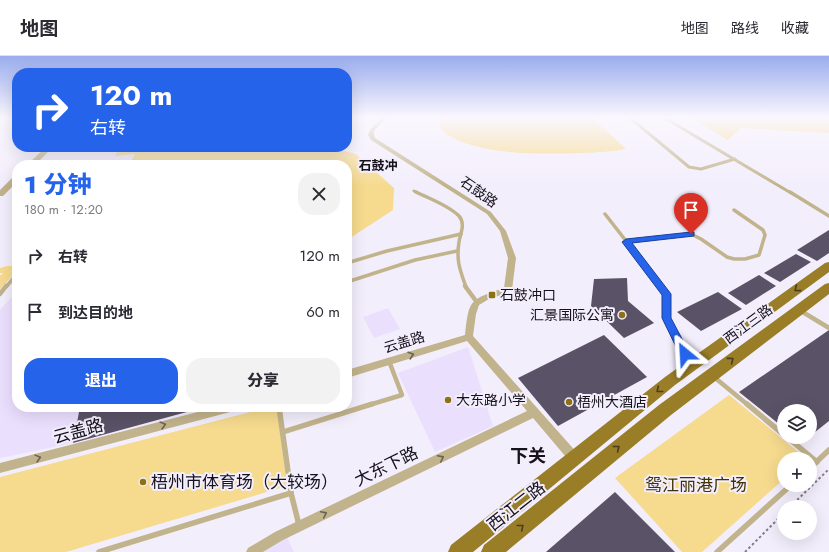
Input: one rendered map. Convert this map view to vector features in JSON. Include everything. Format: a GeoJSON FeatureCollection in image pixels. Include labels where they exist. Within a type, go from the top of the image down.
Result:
{"type":"FeatureCollection","features":[{"type":"Feature","properties":{"kind":"main road","name":"西江三路"},"geometry":{"type":"LineString","coordinates":[[575,459],[670,381],[829,266]]}},
{"type":"Feature","properties":{"kind":"main road","name":"西江三路"},"geometry":{"type":"LineString","coordinates":[[587,473],[665,410],[829,287]]}},
{"type":"Feature","properties":{"kind":"main road","name":"西江二路"},"geometry":{"type":"LineString","coordinates":[[458,552],[575,459]]}},
{"type":"Feature","properties":{"kind":"main road","name":"西江二路"},"geometry":{"type":"LineString","coordinates":[[491,552],[587,473]]}},
{"type":"Feature","properties":{"kind":"street","name":"石鼓路"},"geometry":{"type":"LineString","coordinates":[[375,140],[489,213],[503,231],[512,258],[508,290],[476,301]]}},
{"type":"Feature","properties":{"kind":"street"},"geometry":{"type":"LineString","coordinates":[[36,160],[45,152]]}},
{"type":"Feature","properties":{"kind":"street"},"geometry":{"type":"LineString","coordinates":[[0,194],[12,183]]}},
{"type":"Feature","properties":{"kind":"street"},"geometry":{"type":"LineString","coordinates":[[476,301],[472,307],[469,337],[575,459]]}},
{"type":"Feature","properties":{"kind":"street","name":"云盖路"},"geometry":{"type":"LineString","coordinates":[[352,372],[469,337]]}},
{"type":"Feature","properties":{"kind":"street","name":"云盖路"},"geometry":{"type":"LineString","coordinates":[[0,468],[215,412]]}},
{"type":"Feature","properties":{"kind":"street","name":"大东下路"},"geometry":{"type":"LineString","coordinates":[[252,552],[299,526],[534,412]]}},
{"type":"Feature","properties":{"kind":"lane"},"geometry":{"type":"LineString","coordinates":[[657,140],[689,166],[701,169],[735,159]]}},
{"type":"Feature","properties":{"kind":"lane"},"geometry":{"type":"LineString","coordinates":[[703,140],[829,216]]}},
{"type":"Feature","properties":{"kind":"lane"},"geometry":{"type":"LineString","coordinates":[[414,191],[445,206],[460,217],[463,227],[457,251],[457,259],[466,289],[476,301]]}},
{"type":"Feature","properties":{"kind":"lane"},"geometry":{"type":"LineString","coordinates":[[626,242],[691,234],[698,237],[726,258],[737,260],[759,255],[765,235],[763,230],[734,210]]}},
{"type":"Feature","properties":{"kind":"lane"},"geometry":{"type":"LineString","coordinates":[[605,214],[667,294],[667,318],[691,366]]}},
{"type":"Feature","properties":{"kind":"lane"},"geometry":{"type":"LineString","coordinates":[[352,262],[387,251],[461,234]]}},
{"type":"Feature","properties":{"kind":"lane"},"geometry":{"type":"LineString","coordinates":[[352,280],[388,267],[434,254],[457,251]]}},
{"type":"Feature","properties":{"kind":"lane"},"geometry":{"type":"LineString","coordinates":[[0,294],[12,280]]}},
{"type":"Feature","properties":{"kind":"lane"},"geometry":{"type":"LineString","coordinates":[[799,310],[829,328]]}},
{"type":"Feature","properties":{"kind":"lane"},"geometry":{"type":"LineString","coordinates":[[352,411],[402,395],[389,361]]}},
{"type":"Feature","properties":{"kind":"lane"},"geometry":{"type":"LineString","coordinates":[[712,375],[777,429]]}},
{"type":"Feature","properties":{"kind":"lane"},"geometry":{"type":"LineString","coordinates":[[280,412],[291,493],[299,526]]}},
{"type":"Feature","properties":{"kind":"lane"},"geometry":{"type":"LineString","coordinates":[[283,432],[347,412]]}},
{"type":"Feature","properties":{"kind":"lane"},"geometry":{"type":"LineString","coordinates":[[795,444],[805,452]]}},
{"type":"Feature","properties":{"kind":"lane"},"geometry":{"type":"LineString","coordinates":[[817,462],[829,450]]}},
{"type":"Feature","properties":{"kind":"lane"},"geometry":{"type":"LineString","coordinates":[[717,552],[783,492]]}},
{"type":"Feature","properties":{"kind":"lane"},"geometry":{"type":"LineString","coordinates":[[99,552],[291,493]]}},
{"type":"Feature","properties":{"kind":"path"},"geometry":{"type":"LineString","coordinates":[[797,500],[829,469]]}},
{"type":"Feature","properties":{"kind":"path"},"geometry":{"type":"LineString","coordinates":[[745,552],[777,520]]}},
{"type":"Feature","properties":{"kind":"shaded area"},"geometry":{"type":"Polygon","coordinates":[[[12,297],[12,412],[188,412],[73,443],[0,458],[0,310],[12,297]]]}},
{"type":"Feature","properties":{"kind":"shaded area"},"geometry":{"type":"Polygon","coordinates":[[[388,308],[400,329],[374,338],[363,317],[388,308]]]}},
{"type":"Feature","properties":{"kind":"shaded area","name":"大东路小学"},"geometry":{"type":"Polygon","coordinates":[[[468,347],[493,426],[435,452],[398,373],[468,347]]]}},
{"type":"Feature","properties":{"kind":"shaded area"},"geometry":{"type":"Polygon","coordinates":[[[287,537],[294,552],[264,552],[287,537]]]}},
{"type":"Feature","properties":{"kind":"green space"},"geometry":{"type":"Polygon","coordinates":[[[458,140],[617,140],[626,149],[600,152],[550,154],[497,150],[464,143],[458,140]]]}},
{"type":"Feature","properties":{"kind":"green space"},"geometry":{"type":"Polygon","coordinates":[[[117,152],[348,152],[356,154],[394,188],[393,210],[352,237],[352,160],[132,160],[135,154],[115,156],[117,152]]]}},
{"type":"Feature","properties":{"kind":"green space"},"geometry":{"type":"Polygon","coordinates":[[[12,266],[12,276],[0,289],[0,276],[3,273],[0,273],[0,268],[12,266]]]}},
{"type":"Feature","properties":{"kind":"green space","name":"鸳江丽港广场"},"geometry":{"type":"Polygon","coordinates":[[[729,395],[777,434],[777,444],[789,444],[798,452],[777,452],[777,485],[702,552],[682,552],[615,478],[729,395]]]}},
{"type":"Feature","properties":{"kind":"green space","name":"梧州市体育场（大较场）"},"geometry":{"type":"Polygon","coordinates":[[[250,412],[278,412],[287,486],[66,552],[0,552],[0,477],[250,412]]]}},
{"type":"Feature","properties":{"kind":"building"},"geometry":{"type":"Polygon","coordinates":[[[829,230],[829,253],[817,261],[797,250],[829,230]]]}},
{"type":"Feature","properties":{"kind":"building"},"geometry":{"type":"Polygon","coordinates":[[[796,254],[811,262],[780,282],[764,273],[796,254]]]}},
{"type":"Feature","properties":{"kind":"building"},"geometry":{"type":"Polygon","coordinates":[[[759,275],[776,286],[746,305],[728,293],[759,275]]]}},
{"type":"Feature","properties":{"kind":"building","name":"汇景国际公寓"},"geometry":{"type":"Polygon","coordinates":[[[627,278],[628,301],[654,323],[624,338],[591,306],[594,279],[627,278]]]}},
{"type":"Feature","properties":{"kind":"building"},"geometry":{"type":"Polygon","coordinates":[[[718,292],[742,309],[701,331],[677,312],[718,292]]]}},
{"type":"Feature","properties":{"kind":"building"},"geometry":{"type":"Polygon","coordinates":[[[829,330],[829,421],[817,430],[817,404],[777,404],[777,422],[739,392],[829,330]]]}},
{"type":"Feature","properties":{"kind":"building","name":"梧州大酒店"},"geometry":{"type":"Polygon","coordinates":[[[604,335],[647,377],[558,426],[518,378],[604,335]]]}},
{"type":"Feature","properties":{"kind":"building"},"geometry":{"type":"Polygon","coordinates":[[[79,412],[187,412],[73,443],[79,412]]]}},
{"type":"Feature","properties":{"kind":"building"},"geometry":{"type":"Polygon","coordinates":[[[615,492],[675,552],[546,552],[615,492]]]}},
{"type":"Feature","properties":{"kind":"place","name":"石鼓冲口"},"geometry":{"type":"Point","coordinates":[492,295]}},
{"type":"Feature","properties":{"kind":"place","name":"汇景国际公寓"},"geometry":{"type":"Point","coordinates":[622,315]}},
{"type":"Feature","properties":{"kind":"place","name":"大东路小学"},"geometry":{"type":"Point","coordinates":[448,400]}},
{"type":"Feature","properties":{"kind":"place","name":"梧州大酒店"},"geometry":{"type":"Point","coordinates":[569,402]}},
{"type":"Feature","properties":{"kind":"place","name":"梧州市体育场（大较场）"},"geometry":{"type":"Point","coordinates":[143,482]}},
{"type":"Feature","properties":{"kind":"district","name":"石鼓冲"},"geometry":{"type":"Point","coordinates":[378,165]}},
{"type":"Feature","properties":{"kind":"district","name":"下关"},"geometry":{"type":"Point","coordinates":[528,456]}},
{"type":"Feature","properties":{"kind":"route"},"geometry":{"type":"LineString","coordinates":[[685,354],[667,318],[667,294],[626,242],[691,234]]}}]}
